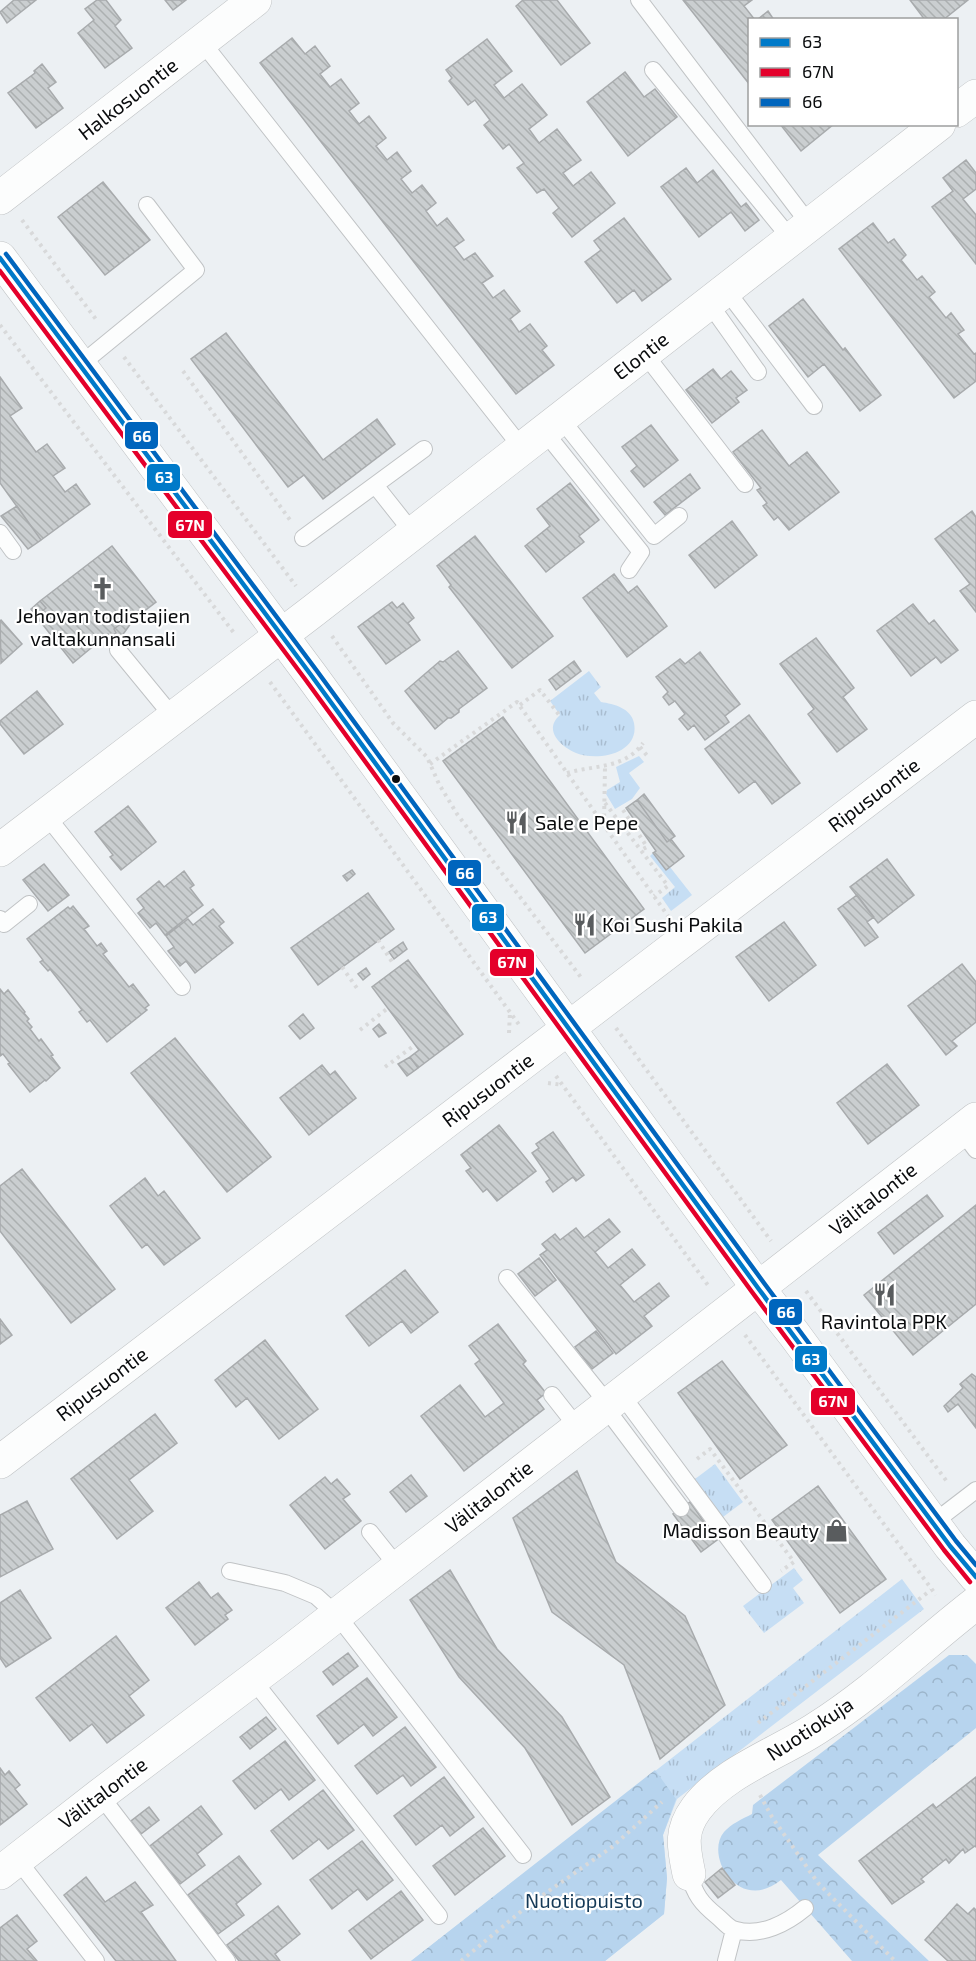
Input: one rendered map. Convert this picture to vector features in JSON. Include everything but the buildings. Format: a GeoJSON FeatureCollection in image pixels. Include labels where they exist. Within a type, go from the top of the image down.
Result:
{"type":"FeatureCollection","features":[{"type":"Feature","properties":{"kind":"street","name":"Halkosuontie"},"geometry":{"type":"LineString","coordinates":[[11,209],[202,42],[255,0]]}},
{"type":"Feature","properties":{"kind":"street"},"geometry":{"type":"LineString","coordinates":[[958,110],[976,96]]}},
{"type":"Feature","properties":{"kind":"street","name":"Elontie"},"geometry":{"type":"LineString","coordinates":[[0,850],[313,611],[936,126]]}},
{"type":"Feature","properties":{"kind":"street"},"geometry":{"type":"LineString","coordinates":[[0,258],[281,635],[758,1288],[933,1523],[976,1577]]}},
{"type":"Feature","properties":{"kind":"street","name":"Ripusuontie"},"geometry":{"type":"LineString","coordinates":[[0,1462],[976,717]]}},
{"type":"Feature","properties":{"kind":"street","name":"Välitalontie"},"geometry":{"type":"LineString","coordinates":[[9,1866],[253,1680],[788,1264],[971,1133]]}},
{"type":"Feature","properties":{"kind":"street","name":"Nuotiokuja"},"geometry":{"type":"LineString","coordinates":[[689,1874],[682,1840],[694,1811],[711,1791],[818,1728],[867,1692],[976,1603]]}},
{"type":"Feature","properties":{"kind":"lane"},"geometry":{"type":"LineString","coordinates":[[639,0],[801,232]]}},
{"type":"Feature","properties":{"kind":"lane"},"geometry":{"type":"LineString","coordinates":[[202,42],[543,433],[641,552],[629,570]]}},
{"type":"Feature","properties":{"kind":"lane"},"geometry":{"type":"LineString","coordinates":[[653,70],[801,232]]}},
{"type":"Feature","properties":{"kind":"lane"},"geometry":{"type":"LineString","coordinates":[[80,365],[196,270],[147,205]]}},
{"type":"Feature","properties":{"kind":"lane"},"geometry":{"type":"LineString","coordinates":[[718,296],[758,372]]}},
{"type":"Feature","properties":{"kind":"lane"},"geometry":{"type":"LineString","coordinates":[[718,296],[814,406]]}},
{"type":"Feature","properties":{"kind":"lane"},"geometry":{"type":"LineString","coordinates":[[644,353],[745,484]]}},
{"type":"Feature","properties":{"kind":"lane"},"geometry":{"type":"LineString","coordinates":[[543,433],[654,536],[679,516]]}},
{"type":"Feature","properties":{"kind":"lane"},"geometry":{"type":"LineString","coordinates":[[303,538],[424,449]]}},
{"type":"Feature","properties":{"kind":"lane"},"geometry":{"type":"LineString","coordinates":[[375,485],[413,533]]}},
{"type":"Feature","properties":{"kind":"lane"},"geometry":{"type":"LineString","coordinates":[[0,533],[13,551]]}},
{"type":"Feature","properties":{"kind":"lane"},"geometry":{"type":"LineString","coordinates":[[118,650],[173,717]]}},
{"type":"Feature","properties":{"kind":"lane"},"geometry":{"type":"LineString","coordinates":[[46,815],[182,987]]}},
{"type":"Feature","properties":{"kind":"lane"},"geometry":{"type":"LineString","coordinates":[[0,919],[4,924],[29,904]]}},
{"type":"Feature","properties":{"kind":"lane"},"geometry":{"type":"LineString","coordinates":[[507,1278],[612,1401],[680,1472],[763,1585]]}},
{"type":"Feature","properties":{"kind":"lane"},"geometry":{"type":"LineString","coordinates":[[552,1395],[578,1428]]}},
{"type":"Feature","properties":{"kind":"lane"},"geometry":{"type":"LineString","coordinates":[[612,1401],[681,1508]]}},
{"type":"Feature","properties":{"kind":"lane"},"geometry":{"type":"LineString","coordinates":[[933,1523],[976,1490]]}},
{"type":"Feature","properties":{"kind":"lane"},"geometry":{"type":"LineString","coordinates":[[370,1532],[398,1567]]}},
{"type":"Feature","properties":{"kind":"lane"},"geometry":{"type":"LineString","coordinates":[[230,1571],[285,1583],[316,1596],[337,1615],[523,1855]]}},
{"type":"Feature","properties":{"kind":"lane"},"geometry":{"type":"LineString","coordinates":[[253,1680],[440,1916]]}},
{"type":"Feature","properties":{"kind":"lane"},"geometry":{"type":"LineString","coordinates":[[100,1795],[227,1961]]}},
{"type":"Feature","properties":{"kind":"lane"},"geometry":{"type":"LineString","coordinates":[[9,1866],[96,1961]]}},
{"type":"Feature","properties":{"kind":"lane"},"geometry":{"type":"LineString","coordinates":[[689,1874],[694,1892],[706,1907],[734,1930],[750,1931],[772,1928],[791,1919],[805,1908]]}},
{"type":"Feature","properties":{"kind":"lane"},"geometry":{"type":"LineString","coordinates":[[726,1961],[734,1930]]}},
{"type":"Feature","properties":{"kind":"path"},"geometry":{"type":"LineString","coordinates":[[11,209],[111,339],[313,611],[393,723],[427,757],[439,784],[457,813],[600,1003],[631,1051],[962,1501]]}},
{"type":"Feature","properties":{"kind":"path"},"geometry":{"type":"LineString","coordinates":[[0,326],[217,608],[699,1271],[726,1312],[763,1358],[931,1590]]}},
{"type":"Feature","properties":{"kind":"path"},"geometry":{"type":"LineString","coordinates":[[183,372],[303,538]]}},
{"type":"Feature","properties":{"kind":"path"},"geometry":{"type":"LineString","coordinates":[[520,705],[540,690],[561,716]]}},
{"type":"Feature","properties":{"kind":"path"},"geometry":{"type":"LineString","coordinates":[[430,764],[517,702],[672,921]]}},
{"type":"Feature","properties":{"kind":"path"},"geometry":{"type":"LineString","coordinates":[[567,773],[583,768],[605,767],[633,754],[643,742]]}},
{"type":"Feature","properties":{"kind":"path"},"geometry":{"type":"LineString","coordinates":[[640,747],[649,758]]}},
{"type":"Feature","properties":{"kind":"path"},"geometry":{"type":"LineString","coordinates":[[604,825],[605,767]]}},
{"type":"Feature","properties":{"kind":"path"},"geometry":{"type":"LineString","coordinates":[[604,802],[668,886],[654,896]]}},
{"type":"Feature","properties":{"kind":"path"},"geometry":{"type":"LineString","coordinates":[[623,810],[647,847],[641,850]]}},
{"type":"Feature","properties":{"kind":"path"},"geometry":{"type":"LineString","coordinates":[[378,940],[394,965]]}},
{"type":"Feature","properties":{"kind":"path"},"geometry":{"type":"LineString","coordinates":[[342,967],[359,991]]}},
{"type":"Feature","properties":{"kind":"path"},"geometry":{"type":"LineString","coordinates":[[360,1030],[388,1008]]}},
{"type":"Feature","properties":{"kind":"path"},"geometry":{"type":"LineString","coordinates":[[386,1067],[416,1045]]}},
{"type":"Feature","properties":{"kind":"path"},"geometry":{"type":"LineString","coordinates":[[680,1472],[710,1449],[794,1562],[763,1585]]}},
{"type":"Feature","properties":{"kind":"path"},"geometry":{"type":"LineString","coordinates":[[746,1770],[772,1817],[818,1883],[895,1961]]}},
{"type":"Feature","properties":{"kind":"green space"},"geometry":{"type":"Polygon","coordinates":[[[589,671],[601,687],[594,693],[601,702],[626,710],[634,723],[631,742],[616,753],[585,756],[576,753],[559,742],[553,732],[555,721],[560,715],[550,701],[589,671]]]}},
{"type":"Feature","properties":{"kind":"green space"},"geometry":{"type":"Polygon","coordinates":[[[639,756],[644,762],[629,773],[640,788],[632,799],[615,809],[606,794],[607,790],[620,782],[616,767],[639,756]]]}},
{"type":"Feature","properties":{"kind":"green space"},"geometry":{"type":"Polygon","coordinates":[[[653,853],[666,870],[670,867],[692,895],[671,911],[662,898],[675,887],[650,856],[653,853]]]}},
{"type":"Feature","properties":{"kind":"green space"},"geometry":{"type":"Polygon","coordinates":[[[715,1464],[743,1502],[723,1517],[695,1479],[715,1464]]]}},
{"type":"Feature","properties":{"kind":"green space"},"geometry":{"type":"Polygon","coordinates":[[[794,1568],[803,1580],[793,1588],[804,1603],[764,1633],[743,1606],[794,1568]]]}},
{"type":"Feature","properties":{"kind":"green space","name":"Nuotiopuisto"},"geometry":{"type":"Polygon","coordinates":[[[902,1579],[924,1609],[677,1799],[663,1835],[667,1878],[664,1914],[605,1961],[411,1961],[902,1579]]]}},
{"type":"Feature","properties":{"kind":"green space"},"geometry":{"type":"Polygon","coordinates":[[[949,1655],[967,1655],[976,1664],[976,1728],[818,1855],[929,1961],[852,1961],[781,1880],[766,1889],[752,1890],[739,1886],[729,1878],[722,1867],[719,1842],[727,1829],[752,1814],[753,1805],[949,1655]]]}},
{"type":"Feature","properties":{"kind":"green space","name":"Nuotiopuisto"},"geometry":{"type":"Polygon","coordinates":[[[655,1770],[676,1799],[663,1835],[667,1878],[664,1914],[605,1961],[411,1961],[655,1770]]]}},
{"type":"Feature","properties":{"kind":"transit line","name":"66"},"geometry":{"type":"LineString","coordinates":[[6,254],[317,671],[764,1283],[976,1565]]}},
{"type":"Feature","properties":{"kind":"transit line","name":"63"},"geometry":{"type":"LineString","coordinates":[[0,258],[311,675],[758,1288],[950,1546],[976,1577]]}},
{"type":"Feature","properties":{"kind":"transit line","name":"67N"},"geometry":{"type":"LineString","coordinates":[[0,271],[305,679],[752,1292],[970,1582]]}},
{"type":"Feature","properties":{"kind":"place","name":"Jehovan todistajien valtakunnansali"},"geometry":{"type":"Point","coordinates":[103,589]}},
{"type":"Feature","properties":{"kind":"place","name":"Sale e Pepe"},"geometry":{"type":"Point","coordinates":[517,823]}},
{"type":"Feature","properties":{"kind":"place","name":"Koi Sushi Pakila"},"geometry":{"type":"Point","coordinates":[584,925]}},
{"type":"Feature","properties":{"kind":"place","name":"Ravintola PPK"},"geometry":{"type":"Point","coordinates":[884,1294]}},
{"type":"Feature","properties":{"kind":"place","name":"Madisson Beauty"},"geometry":{"type":"Point","coordinates":[837,1531]}}]}
